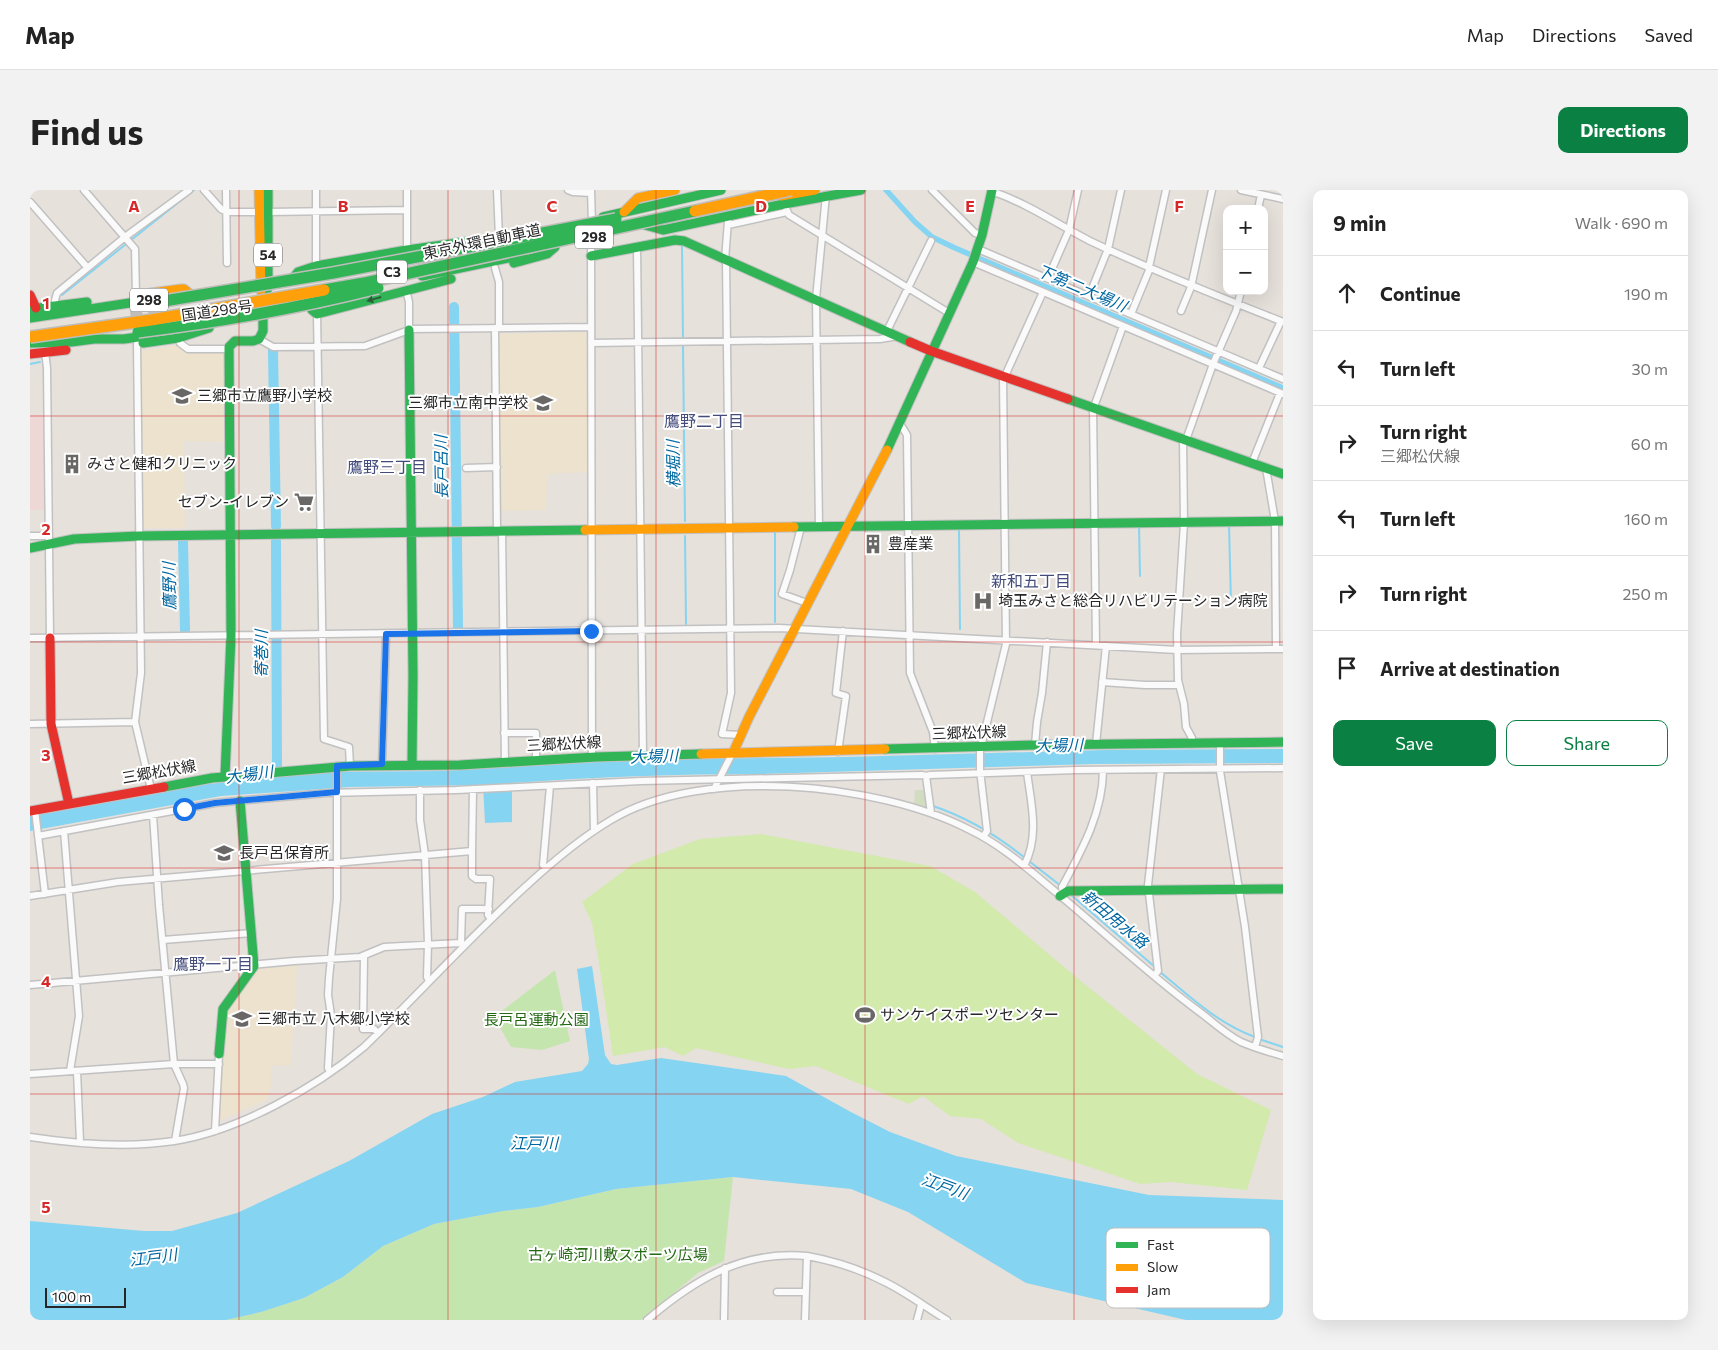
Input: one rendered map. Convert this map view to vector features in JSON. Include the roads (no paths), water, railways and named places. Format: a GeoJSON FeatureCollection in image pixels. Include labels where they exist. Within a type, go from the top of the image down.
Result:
{"type":"FeatureCollection","features":[{"type":"Feature","properties":{"kind":"main road","name":"54"},"geometry":{"type":"LineString","coordinates":[[260,190],[264,212],[263,319]]}},
{"type":"Feature","properties":{"kind":"main road","name":"54"},"geometry":{"type":"LineString","coordinates":[[264,212],[268,190]]}},
{"type":"Feature","properties":{"kind":"main road"},"geometry":{"type":"LineString","coordinates":[[117,306],[146,304],[334,273],[623,216],[638,198],[675,190]]}},
{"type":"Feature","properties":{"kind":"main road","name":"298"},"geometry":{"type":"LineString","coordinates":[[32,312],[117,306],[188,292],[264,281],[292,281],[333,269],[369,272],[458,255],[549,228],[592,219],[623,216],[720,190]]}},
{"type":"Feature","properties":{"kind":"main road","name":"東京外環自動車道"},"geometry":{"type":"LineString","coordinates":[[30,330],[150,313],[363,278],[475,254],[623,216],[749,190]]}},
{"type":"Feature","properties":{"kind":"main road","name":"東京外環自動車道"},"geometry":{"type":"LineString","coordinates":[[30,337],[142,321],[339,287],[791,190]]}},
{"type":"Feature","properties":{"kind":"main road","name":"国道298号"},"geometry":{"type":"LineString","coordinates":[[292,301],[465,268],[760,199],[815,190]]}},
{"type":"Feature","properties":{"kind":"main road"},"geometry":{"type":"LineString","coordinates":[[591,256],[675,240],[684,233],[728,220],[785,208],[826,196],[859,190]]}},
{"type":"Feature","properties":{"kind":"main road"},"geometry":{"type":"LineString","coordinates":[[732,755],[899,422],[974,262],[992,191]]}},
{"type":"Feature","properties":{"kind":"main road"},"geometry":{"type":"LineString","coordinates":[[645,225],[684,233],[726,260],[931,351],[1283,474]]}},
{"type":"Feature","properties":{"kind":"main road","name":"298"},"geometry":{"type":"LineString","coordinates":[[292,281],[298,272],[316,266],[549,228]]}},
{"type":"Feature","properties":{"kind":"main road"},"geometry":{"type":"LineString","coordinates":[[315,312],[496,268],[547,254],[554,247]]}},
{"type":"Feature","properties":{"kind":"main road"},"geometry":{"type":"LineString","coordinates":[[94,339],[203,323],[335,299],[453,267],[467,261]]}},
{"type":"Feature","properties":{"kind":"main road","name":"国道298号"},"geometry":{"type":"LineString","coordinates":[[30,343],[124,339],[315,312],[372,285]]}},
{"type":"Feature","properties":{"kind":"main road"},"geometry":{"type":"LineString","coordinates":[[30,295],[33,299],[32,312],[55,305],[181,289],[188,292]]}},
{"type":"Feature","properties":{"kind":"main road","name":"298"},"geometry":{"type":"LineString","coordinates":[[30,325],[130,311]]}},
{"type":"Feature","properties":{"kind":"main road"},"geometry":{"type":"LineString","coordinates":[[225,776],[231,636],[228,350],[235,341],[259,339],[263,331],[263,319]]}},
{"type":"Feature","properties":{"kind":"main road","name":"298"},"geometry":{"type":"LineString","coordinates":[[30,354],[136,334],[178,338],[209,328]]}},
{"type":"Feature","properties":{"kind":"main road"},"geometry":{"type":"LineString","coordinates":[[409,329],[413,634],[412,765]]}},
{"type":"Feature","properties":{"kind":"main road","name":"国道298号"},"geometry":{"type":"LineString","coordinates":[[30,343],[82,337],[136,334]]}},
{"type":"Feature","properties":{"kind":"main road"},"geometry":{"type":"LineString","coordinates":[[30,548],[49,539],[92,537],[1279,521]]}},
{"type":"Feature","properties":{"kind":"main road"},"geometry":{"type":"LineString","coordinates":[[50,638],[51,724],[69,804]]}},
{"type":"Feature","properties":{"kind":"main road","name":"三郷松伏線"},"geometry":{"type":"LineString","coordinates":[[33,812],[225,776],[337,769],[350,766],[382,764],[505,762],[643,755],[732,755],[980,749],[1096,744],[1192,744],[1220,746],[1283,742]]}},
{"type":"Feature","properties":{"kind":"main road"},"geometry":{"type":"LineString","coordinates":[[219,1059],[223,1009],[254,966],[240,801]]}},
{"type":"Feature","properties":{"kind":"main road"},"geometry":{"type":"LineString","coordinates":[[1061,894],[1068,891],[1283,889]]}},
{"type":"Feature","properties":{"kind":"street"},"geometry":{"type":"LineString","coordinates":[[84,190],[134,249],[136,254],[136,296]]}},
{"type":"Feature","properties":{"kind":"street"},"geometry":{"type":"LineString","coordinates":[[55,305],[57,293],[87,267],[189,190]]}},
{"type":"Feature","properties":{"kind":"street"},"geometry":{"type":"LineString","coordinates":[[204,190],[221,210],[227,212],[407,210]]}},
{"type":"Feature","properties":{"kind":"street"},"geometry":{"type":"LineString","coordinates":[[226,190],[227,263]]}},
{"type":"Feature","properties":{"kind":"street"},"geometry":{"type":"LineString","coordinates":[[316,190],[316,266]]}},
{"type":"Feature","properties":{"kind":"street"},"geometry":{"type":"LineString","coordinates":[[407,190],[407,250]]}},
{"type":"Feature","properties":{"kind":"street"},"geometry":{"type":"LineString","coordinates":[[497,190],[499,237]]}},
{"type":"Feature","properties":{"kind":"street"},"geometry":{"type":"LineString","coordinates":[[568,190],[573,192],[591,191],[592,757]]}},
{"type":"Feature","properties":{"kind":"street"},"geometry":{"type":"LineString","coordinates":[[932,190],[976,233],[982,234]]}},
{"type":"Feature","properties":{"kind":"street"},"geometry":{"type":"LineString","coordinates":[[1048,278],[1069,230],[1078,190]]}},
{"type":"Feature","properties":{"kind":"street"},"geometry":{"type":"LineString","coordinates":[[1089,296],[1108,249],[1121,190]]}},
{"type":"Feature","properties":{"kind":"street"},"geometry":{"type":"LineString","coordinates":[[1130,314],[1150,268],[1166,190]]}},
{"type":"Feature","properties":{"kind":"street"},"geometry":{"type":"LineString","coordinates":[[1181,311],[1191,286],[1212,190]]}},
{"type":"Feature","properties":{"kind":"street"},"geometry":{"type":"LineString","coordinates":[[1240,190],[1266,193],[1283,199]]}},
{"type":"Feature","properties":{"kind":"street"},"geometry":{"type":"LineString","coordinates":[[992,191],[1029,206],[1069,230],[1150,268],[1238,305],[1282,320],[1260,368]]}},
{"type":"Feature","properties":{"kind":"street"},"geometry":{"type":"LineString","coordinates":[[1260,205],[1266,193]]}},
{"type":"Feature","properties":{"kind":"street"},"geometry":{"type":"LineString","coordinates":[[819,527],[816,300],[826,196]]}},
{"type":"Feature","properties":{"kind":"street"},"geometry":{"type":"LineString","coordinates":[[30,202],[87,267]]}},
{"type":"Feature","properties":{"kind":"street"},"geometry":{"type":"LineString","coordinates":[[785,208],[788,215],[949,313]]}},
{"type":"Feature","properties":{"kind":"street"},"geometry":{"type":"LineString","coordinates":[[728,220],[726,260],[731,693],[722,734],[741,735]]}},
{"type":"Feature","properties":{"kind":"street"},"geometry":{"type":"LineString","coordinates":[[591,343],[880,340],[893,334],[908,288],[931,241]]}},
{"type":"Feature","properties":{"kind":"street"},"geometry":{"type":"LineString","coordinates":[[637,247],[643,755]]}},
{"type":"Feature","properties":{"kind":"street"},"geometry":{"type":"LineString","coordinates":[[978,249],[1283,379]]}},
{"type":"Feature","properties":{"kind":"street"},"geometry":{"type":"LineString","coordinates":[[974,262],[1282,394],[1252,463]]}},
{"type":"Feature","properties":{"kind":"street"},"geometry":{"type":"LineString","coordinates":[[496,268],[499,282],[497,328],[497,467],[503,632],[505,762]]}},
{"type":"Feature","properties":{"kind":"street"},"geometry":{"type":"LineString","coordinates":[[406,290],[409,302],[409,329]]}},
{"type":"Feature","properties":{"kind":"street"},"geometry":{"type":"LineString","coordinates":[[983,837],[987,831],[980,772],[980,749],[1006,640],[1004,376],[1043,292]]}},
{"type":"Feature","properties":{"kind":"street"},"geometry":{"type":"LineString","coordinates":[[1192,744],[1192,738],[1186,727],[1184,704],[1178,685],[1177,650],[1184,522],[1184,440],[1238,305],[1240,295]]}},
{"type":"Feature","properties":{"kind":"street"},"geometry":{"type":"LineString","coordinates":[[315,312],[318,346],[324,739],[350,747],[350,766]]}},
{"type":"Feature","properties":{"kind":"street"},"geometry":{"type":"LineString","coordinates":[[1096,645],[1094,407],[1123,326]]}},
{"type":"Feature","properties":{"kind":"street"},"geometry":{"type":"LineString","coordinates":[[259,339],[272,347],[365,346],[409,329],[591,327]]}},
{"type":"Feature","properties":{"kind":"street"},"geometry":{"type":"LineString","coordinates":[[136,334],[140,673],[135,722],[151,789]]}},
{"type":"Feature","properties":{"kind":"street"},"geometry":{"type":"LineString","coordinates":[[178,338],[180,343],[188,349],[224,348],[228,350]]}},
{"type":"Feature","properties":{"kind":"street"},"geometry":{"type":"LineString","coordinates":[[45,352],[47,377],[50,638]]}},
{"type":"Feature","properties":{"kind":"street"},"geometry":{"type":"LineString","coordinates":[[899,422],[908,434],[910,673],[933,732],[936,749]]}},
{"type":"Feature","properties":{"kind":"street"},"geometry":{"type":"LineString","coordinates":[[466,468],[497,467]]}},
{"type":"Feature","properties":{"kind":"street"},"geometry":{"type":"LineString","coordinates":[[30,638],[795,629],[1177,650],[1279,649],[1279,521],[1266,468]]}},
{"type":"Feature","properties":{"kind":"street"},"geometry":{"type":"LineString","coordinates":[[801,527],[782,594],[807,603]]}},
{"type":"Feature","properties":{"kind":"street"},"geometry":{"type":"LineString","coordinates":[[30,536],[49,539]]}},
{"type":"Feature","properties":{"kind":"street"},"geometry":{"type":"LineString","coordinates":[[838,752],[846,696],[836,693],[843,631]]}},
{"type":"Feature","properties":{"kind":"street"},"geometry":{"type":"LineString","coordinates":[[382,764],[386,634]]}},
{"type":"Feature","properties":{"kind":"street"},"geometry":{"type":"LineString","coordinates":[[1035,746],[1047,642]]}},
{"type":"Feature","properties":{"kind":"street"},"geometry":{"type":"LineString","coordinates":[[1096,744],[1106,646]]}},
{"type":"Feature","properties":{"kind":"street"},"geometry":{"type":"LineString","coordinates":[[1102,682],[1178,685]]}},
{"type":"Feature","properties":{"kind":"street"},"geometry":{"type":"LineString","coordinates":[[30,724],[135,722]]}},
{"type":"Feature","properties":{"kind":"street"},"geometry":{"type":"LineString","coordinates":[[504,733],[536,732],[536,760]]}},
{"type":"Feature","properties":{"kind":"street"},"geometry":{"type":"LineString","coordinates":[[1220,746],[1220,768],[1239,890],[1258,1037],[1255,1047]]}},
{"type":"Feature","properties":{"kind":"street"},"geometry":{"type":"LineString","coordinates":[[714,789],[732,755]]}},
{"type":"Feature","properties":{"kind":"street"},"geometry":{"type":"LineString","coordinates":[[38,834],[64,831],[215,803],[337,790],[513,788],[720,777],[926,776],[980,772],[1283,768]]}},
{"type":"Feature","properties":{"kind":"street"},"geometry":{"type":"LineString","coordinates":[[330,1072],[328,1068],[331,1016],[328,995],[337,899],[337,769]]}},
{"type":"Feature","properties":{"kind":"street"},"geometry":{"type":"LineString","coordinates":[[1154,976],[1158,971],[1148,890],[1161,769]]}},
{"type":"Feature","properties":{"kind":"street"},"geometry":{"type":"LineString","coordinates":[[1061,894],[1062,887],[1085,845],[1100,803],[1103,770]]}},
{"type":"Feature","properties":{"kind":"street"},"geometry":{"type":"LineString","coordinates":[[1024,866],[1029,857],[1034,830],[1027,772]]}},
{"type":"Feature","properties":{"kind":"street"},"geometry":{"type":"LineString","coordinates":[[926,776],[931,813]]}},
{"type":"Feature","properties":{"kind":"street"},"geometry":{"type":"LineString","coordinates":[[593,783],[594,831]]}},
{"type":"Feature","properties":{"kind":"street"},"geometry":{"type":"LineString","coordinates":[[546,868],[543,865],[550,786]]}},
{"type":"Feature","properties":{"kind":"street"},"geometry":{"type":"LineString","coordinates":[[30,1137],[80,1142],[149,1143],[175,1141],[215,1131],[281,1102],[353,1056],[378,1033],[463,944],[546,868],[594,831],[626,811],[653,801],[714,789],[770,786],[839,792],[889,800],[948,820],[983,837],[1008,853],[1061,894],[1154,976],[1219,1028],[1255,1047],[1283,1056]]}},
{"type":"Feature","properties":{"kind":"street"},"geometry":{"type":"LineString","coordinates":[[473,789],[472,876],[476,879],[490,879],[488,916],[491,919]]}},
{"type":"Feature","properties":{"kind":"street"},"geometry":{"type":"LineString","coordinates":[[420,790],[420,820],[425,855],[428,944],[426,977],[429,981]]}},
{"type":"Feature","properties":{"kind":"street"},"geometry":{"type":"LineString","coordinates":[[33,812],[46,894]]}},
{"type":"Feature","properties":{"kind":"street"},"geometry":{"type":"LineString","coordinates":[[153,815],[156,878],[174,1064],[184,1084],[175,1141]]}},
{"type":"Feature","properties":{"kind":"street"},"geometry":{"type":"LineString","coordinates":[[64,831],[79,1016],[73,1071],[80,1142]]}},
{"type":"Feature","properties":{"kind":"street"},"geometry":{"type":"LineString","coordinates":[[30,896],[156,878],[472,851]]}},
{"type":"Feature","properties":{"kind":"street"},"geometry":{"type":"LineString","coordinates":[[463,944],[462,909],[489,909]]}},
{"type":"Feature","properties":{"kind":"street"},"geometry":{"type":"LineString","coordinates":[[162,940],[252,933]]}},
{"type":"Feature","properties":{"kind":"street"},"geometry":{"type":"LineString","coordinates":[[30,985],[364,957],[384,947],[463,944]]}},
{"type":"Feature","properties":{"kind":"street"},"geometry":{"type":"LineString","coordinates":[[364,957],[363,1028],[374,1029],[378,1033]]}},
{"type":"Feature","properties":{"kind":"street"},"geometry":{"type":"LineString","coordinates":[[30,1074],[219,1059],[215,1131]]}},
{"type":"Feature","properties":{"kind":"street"},"geometry":{"type":"LineString","coordinates":[[646,1320],[695,1284],[724,1268],[764,1257],[795,1255],[833,1261],[870,1275],[892,1286],[947,1320]]}},
{"type":"Feature","properties":{"kind":"street"},"geometry":{"type":"LineString","coordinates":[[805,1320],[807,1256]]}},
{"type":"Feature","properties":{"kind":"street"},"geometry":{"type":"LineString","coordinates":[[724,1268],[724,1320]]}},
{"type":"Feature","properties":{"kind":"street"},"geometry":{"type":"LineString","coordinates":[[777,1292],[806,1292]]}},
{"type":"Feature","properties":{"kind":"street"},"geometry":{"type":"LineString","coordinates":[[917,1320],[921,1305]]}},
{"type":"Feature","properties":{"kind":"water"},"geometry":{"type":"Polygon","coordinates":[[[1283,749],[1283,763],[1094,764],[636,776],[512,783],[512,822],[485,823],[483,785],[350,787],[221,796],[30,831],[30,816],[190,786],[323,772],[444,771],[591,762],[698,759],[1106,750],[1283,749]]]}},
{"type":"Feature","properties":{"kind":"water","name":"江戸川"},"geometry":{"type":"Polygon","coordinates":[[[592,966],[605,1055],[611,1064],[617,1065],[661,1058],[786,1076],[890,1132],[956,1156],[1149,1195],[1283,1200],[1283,1320],[1186,1320],[1134,1308],[1270,1308],[1270,1228],[1106,1228],[1106,1302],[1026,1283],[908,1212],[851,1189],[733,1177],[616,1189],[538,1207],[503,1211],[434,1224],[383,1246],[343,1277],[304,1298],[261,1312],[226,1320],[30,1320],[30,1221],[144,1231],[172,1231],[237,1213],[349,1161],[432,1114],[483,1097],[515,1082],[582,1071],[588,1064],[589,1059],[577,969],[592,966]]]}},
{"type":"Feature","properties":{"kind":"waterway"},"geometry":{"type":"LineString","coordinates":[[62,295],[194,190]]}},
{"type":"Feature","properties":{"kind":"waterway","name":"下第二大場川"},"geometry":{"type":"LineString","coordinates":[[886,190],[915,222],[932,237],[1283,388]]}},
{"type":"Feature","properties":{"kind":"waterway","name":"横堀川"},"geometry":{"type":"LineString","coordinates":[[682,245],[683,337]]}},
{"type":"Feature","properties":{"kind":"waterway","name":"長戸呂川"},"geometry":{"type":"LineString","coordinates":[[454,307],[458,627]]}},
{"type":"Feature","properties":{"kind":"waterway","name":"横堀川"},"geometry":{"type":"LineString","coordinates":[[683,346],[685,521]]}},
{"type":"Feature","properties":{"kind":"waterway","name":"寄巻川"},"geometry":{"type":"LineString","coordinates":[[273,350],[276,526]]}},
{"type":"Feature","properties":{"kind":"waterway"},"geometry":{"type":"LineString","coordinates":[[30,364],[40,362]]}},
{"type":"Feature","properties":{"kind":"waterway"},"geometry":{"type":"LineString","coordinates":[[1139,525],[1140,576]]}},
{"type":"Feature","properties":{"kind":"waterway"},"geometry":{"type":"LineString","coordinates":[[1229,525],[1231,603]]}},
{"type":"Feature","properties":{"kind":"waterway"},"geometry":{"type":"LineString","coordinates":[[959,531],[960,629]]}},
{"type":"Feature","properties":{"kind":"waterway"},"geometry":{"type":"LineString","coordinates":[[775,532],[775,622]]}},
{"type":"Feature","properties":{"kind":"waterway","name":"横堀川"},"geometry":{"type":"LineString","coordinates":[[685,536],[686,624]]}},
{"type":"Feature","properties":{"kind":"waterway","name":"寄巻川"},"geometry":{"type":"LineString","coordinates":[[276,541],[277,767]]}},
{"type":"Feature","properties":{"kind":"waterway","name":"鷹野川"},"geometry":{"type":"LineString","coordinates":[[183,542],[185,630]]}},
{"type":"Feature","properties":{"kind":"waterway","name":"新田用水路"},"geometry":{"type":"LineString","coordinates":[[933,806],[982,828],[1025,858]]}},
{"type":"Feature","properties":{"kind":"waterway","name":"新田用水路"},"geometry":{"type":"LineString","coordinates":[[1029,861],[1061,886]]}},
{"type":"Feature","properties":{"kind":"waterway","name":"新田用水路"},"geometry":{"type":"LineString","coordinates":[[1070,894],[1155,967]]}},
{"type":"Feature","properties":{"kind":"waterway","name":"新田用水路"},"geometry":{"type":"LineString","coordinates":[[1159,971],[1216,1017],[1255,1037]]}},
{"type":"Feature","properties":{"kind":"waterway","name":"新田用水路"},"geometry":{"type":"LineString","coordinates":[[1259,1039],[1283,1047]]}},
{"type":"Feature","properties":{"kind":"tunnel"},"geometry":{"type":"LineString","coordinates":[[130,311],[158,307]]}},
{"type":"Feature","properties":{"kind":"place","name":"三郷市立鷹野小学校"},"geometry":{"type":"Point","coordinates":[182,396]}},
{"type":"Feature","properties":{"kind":"place","name":"三郷市立南中学校"},"geometry":{"type":"Point","coordinates":[543,403]}},
{"type":"Feature","properties":{"kind":"place","name":"みさと健和クリニック"},"geometry":{"type":"Point","coordinates":[72,464]}},
{"type":"Feature","properties":{"kind":"place","name":"セブン-イレブン"},"geometry":{"type":"Point","coordinates":[304,502]}},
{"type":"Feature","properties":{"kind":"place","name":"豊産業"},"geometry":{"type":"Point","coordinates":[873,544]}},
{"type":"Feature","properties":{"kind":"place","name":"埼玉みさと総合リハビリテーション病院"},"geometry":{"type":"Point","coordinates":[983,601]}},
{"type":"Feature","properties":{"kind":"place","name":"長戸呂保育所"},"geometry":{"type":"Point","coordinates":[224,853]}},
{"type":"Feature","properties":{"kind":"place","name":"サンケイスポーツセンター"},"geometry":{"type":"Point","coordinates":[865,1015]}},
{"type":"Feature","properties":{"kind":"place","name":"三郷市立 八木郷小学校"},"geometry":{"type":"Point","coordinates":[242,1019]}},
{"type":"Feature","properties":{"kind":"district","name":"鷹野二丁目"},"geometry":{"type":"Point","coordinates":[704,421]}},
{"type":"Feature","properties":{"kind":"district","name":"鷹野三丁目"},"geometry":{"type":"Point","coordinates":[387,467]}},
{"type":"Feature","properties":{"kind":"district","name":"新和五丁目"},"geometry":{"type":"Point","coordinates":[1031,581]}},
{"type":"Feature","properties":{"kind":"district","name":"鷹野一丁目"},"geometry":{"type":"Point","coordinates":[213,964]}},
{"type":"Feature","properties":{"kind":"water label","name":"大場川"},"geometry":{"type":"Point","coordinates":[1059,745]}},
{"type":"Feature","properties":{"kind":"water label","name":"大場川"},"geometry":{"type":"Point","coordinates":[654,756]}},
{"type":"Feature","properties":{"kind":"water label","name":"大場川"},"geometry":{"type":"Point","coordinates":[249,774]}},
{"type":"Feature","properties":{"kind":"park label","name":"長戸呂運動公園"},"geometry":{"type":"Point","coordinates":[536,1020]}},
{"type":"Feature","properties":{"kind":"park label","name":"古ヶ崎河川敷スポーツ広場"},"geometry":{"type":"Point","coordinates":[618,1255]}}]}
